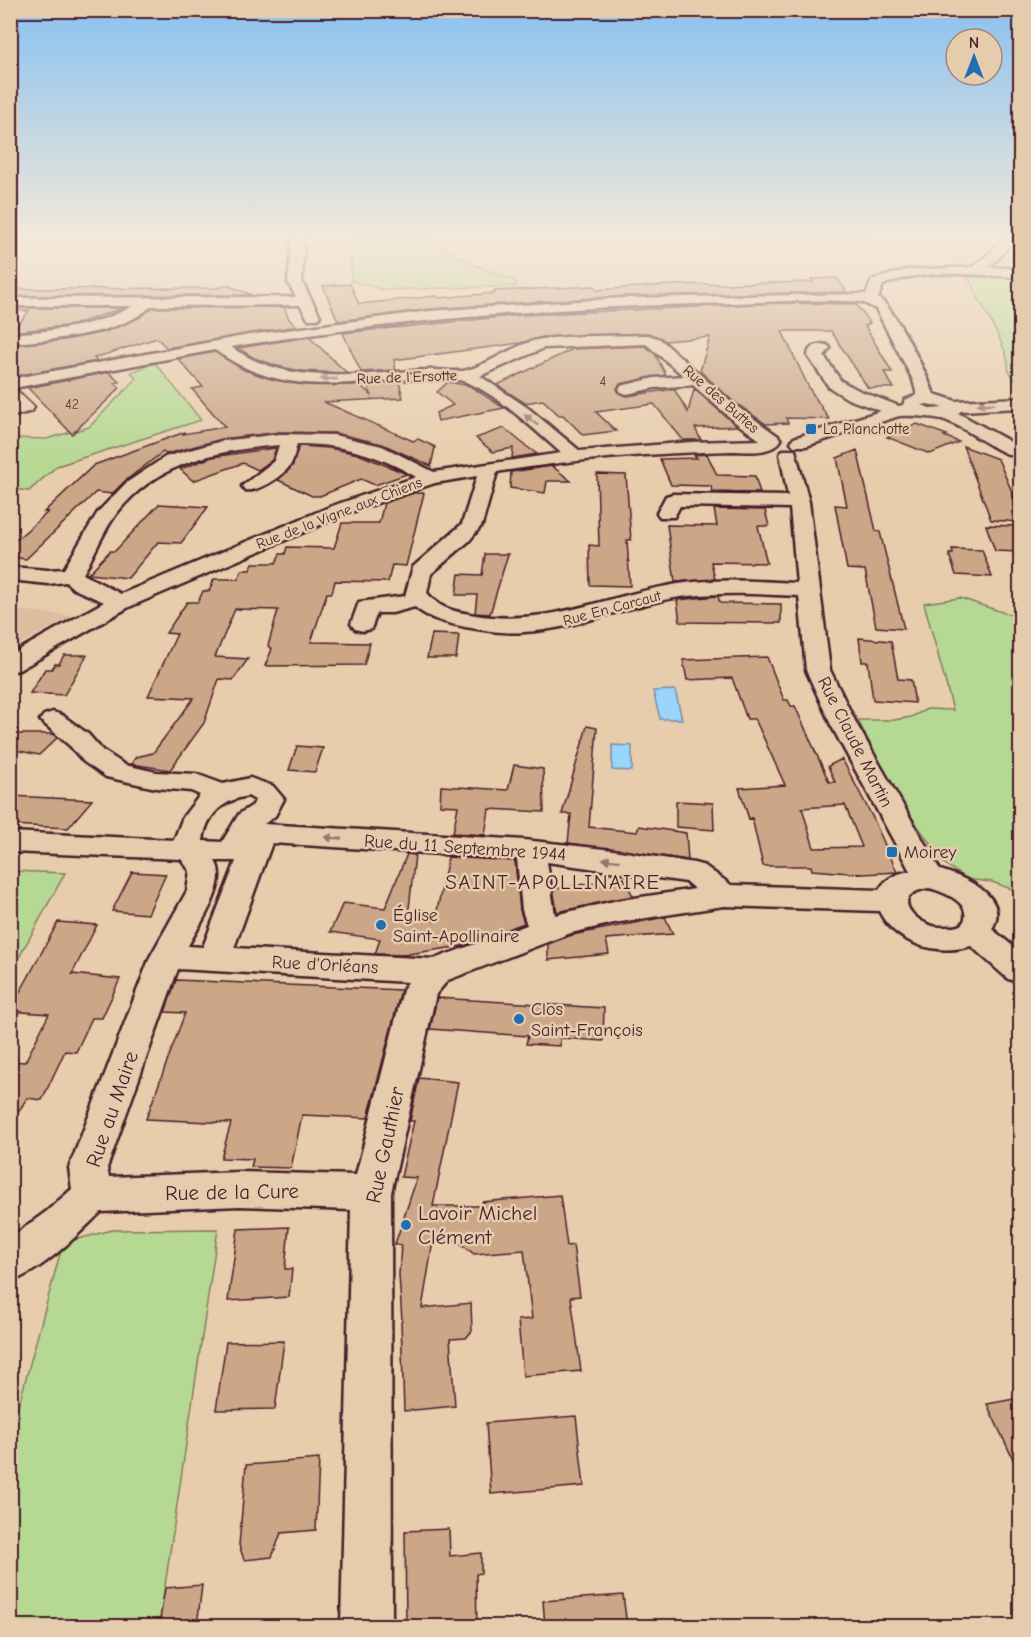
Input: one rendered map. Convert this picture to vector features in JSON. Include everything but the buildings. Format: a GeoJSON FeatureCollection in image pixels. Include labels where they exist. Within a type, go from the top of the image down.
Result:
{"type":"FeatureCollection","features":[{"type":"Feature","properties":{"kind":"street"},"geometry":{"type":"LineString","coordinates":[[10,339],[58,334],[98,325],[128,313]]}},
{"type":"Feature","properties":{"kind":"street"},"geometry":{"type":"LineString","coordinates":[[312,313],[323,330]]}},
{"type":"Feature","properties":{"kind":"street"},"geometry":{"type":"LineString","coordinates":[[10,384],[219,346],[452,313]]}},
{"type":"Feature","properties":{"kind":"street"},"geometry":{"type":"LineString","coordinates":[[885,313],[921,380],[921,404]]}},
{"type":"Feature","properties":{"kind":"street","name":"Rue des Buttes"},"geometry":{"type":"LineString","coordinates":[[468,376],[526,349],[543,344],[643,339],[655,342],[760,433],[782,445]]}},
{"type":"Feature","properties":{"kind":"street","name":"Rue de l'Ersotte"},"geometry":{"type":"LineString","coordinates":[[219,346],[249,367],[302,378],[341,380],[454,374],[468,376],[495,393],[576,457]]}},
{"type":"Feature","properties":{"kind":"street"},"geometry":{"type":"LineString","coordinates":[[822,348],[816,352],[816,356],[835,384],[854,395],[897,411]]}},
{"type":"Feature","properties":{"kind":"street"},"geometry":{"type":"LineString","coordinates":[[627,389],[654,383],[698,380]]}},
{"type":"Feature","properties":{"kind":"street"},"geometry":{"type":"LineString","coordinates":[[10,392],[26,406],[10,412]]}},
{"type":"Feature","properties":{"kind":"street"},"geometry":{"type":"LineString","coordinates":[[782,445],[939,400],[949,410],[993,441],[1020,453]]}},
{"type":"Feature","properties":{"kind":"street"},"geometry":{"type":"LineString","coordinates":[[949,410],[1020,403]]}},
{"type":"Feature","properties":{"kind":"street"},"geometry":{"type":"LineString","coordinates":[[252,486],[282,463],[290,440]]}},
{"type":"Feature","properties":{"kind":"street"},"geometry":{"type":"LineString","coordinates":[[71,575],[110,509],[159,467],[206,450],[246,443],[330,440],[359,445],[400,460],[431,478]]}},
{"type":"Feature","properties":{"kind":"street","name":"Rue de la Vigne aux Chiens"},"geometry":{"type":"LineString","coordinates":[[10,665],[121,602],[339,510],[431,478],[576,457],[692,447],[782,445]]}},
{"type":"Feature","properties":{"kind":"street","name":"Rue Claude Martin"},"geometry":{"type":"LineString","coordinates":[[782,445],[799,502],[818,670],[844,726],[929,878]]}},
{"type":"Feature","properties":{"kind":"street"},"geometry":{"type":"LineString","coordinates":[[421,599],[415,595],[421,572],[462,537],[472,525],[489,468]]}},
{"type":"Feature","properties":{"kind":"street"},"geometry":{"type":"LineString","coordinates":[[667,513],[673,500],[799,502]]}},
{"type":"Feature","properties":{"kind":"street"},"geometry":{"type":"LineString","coordinates":[[10,573],[48,577],[71,575],[82,584],[121,602]]}},
{"type":"Feature","properties":{"kind":"street","name":"Rue En Carcaut"},"geometry":{"type":"LineString","coordinates":[[421,599],[435,612],[473,621],[520,626],[564,621],[609,607],[677,591],[717,588],[809,590]]}},
{"type":"Feature","properties":{"kind":"street"},"geometry":{"type":"LineString","coordinates":[[363,624],[367,607],[392,606],[421,599]]}},
{"type":"Feature","properties":{"kind":"street"},"geometry":{"type":"LineString","coordinates":[[53,720],[79,740],[93,756],[116,771],[156,780],[196,783],[220,793]]}},
{"type":"Feature","properties":{"kind":"street"},"geometry":{"type":"LineString","coordinates":[[190,850],[188,836],[200,810],[207,801],[220,793],[250,787],[263,792],[270,799],[265,810],[249,821],[248,833]]}},
{"type":"Feature","properties":{"kind":"street"},"geometry":{"type":"LineString","coordinates":[[10,843],[232,852],[241,832],[248,833],[259,840],[214,959]]}},
{"type":"Feature","properties":{"kind":"street","name":"Rue du 11 Septembre 1944"},"geometry":{"type":"LineString","coordinates":[[248,833],[531,851],[694,873],[724,895]]}},
{"type":"Feature","properties":{"kind":"street","name":"Rue au Maire"},"geometry":{"type":"LineString","coordinates":[[92,1195],[88,1168],[166,957],[202,891],[205,869],[190,850]]}},
{"type":"Feature","properties":{"kind":"street"},"geometry":{"type":"LineString","coordinates":[[531,851],[538,910],[544,932]]}},
{"type":"Feature","properties":{"kind":"street"},"geometry":{"type":"LineString","coordinates":[[929,878],[952,884],[971,896],[978,905],[981,915],[974,931],[964,937],[951,939],[922,935],[899,920],[890,901],[892,893],[906,881],[929,878]]}},
{"type":"Feature","properties":{"kind":"street"},"geometry":{"type":"LineString","coordinates":[[436,970],[544,932],[614,912],[724,895],[890,901]]}},
{"type":"Feature","properties":{"kind":"street"},"geometry":{"type":"LineString","coordinates":[[974,931],[1020,970]]}},
{"type":"Feature","properties":{"kind":"street","name":"Rue d'Orléans"},"geometry":{"type":"LineString","coordinates":[[166,957],[436,970]]}},
{"type":"Feature","properties":{"kind":"street","name":"Rue Gauthier"},"geometry":{"type":"LineString","coordinates":[[366,1626],[371,1193],[420,990],[436,970]]}},
{"type":"Feature","properties":{"kind":"street","name":"Rue de la Cure"},"geometry":{"type":"LineString","coordinates":[[92,1195],[239,1189],[371,1193]]}},
{"type":"Feature","properties":{"kind":"street"},"geometry":{"type":"LineString","coordinates":[[10,1263],[61,1224],[92,1195]]}},
{"type":"Feature","properties":{"kind":"shaded area"},"geometry":{"type":"Polygon","coordinates":[[[11,609],[73,616],[11,649],[11,609]]]}},
{"type":"Feature","properties":{"kind":"green space"},"geometry":{"type":"Polygon","coordinates":[[[987,313],[1020,313],[1020,388],[1008,369],[1008,361],[987,313]]]}},
{"type":"Feature","properties":{"kind":"green space"},"geometry":{"type":"Polygon","coordinates":[[[155,363],[201,420],[57,466],[29,491],[11,489],[10,438],[46,439],[89,427],[136,379],[131,372],[155,363]]]}},
{"type":"Feature","properties":{"kind":"green space"},"geometry":{"type":"Polygon","coordinates":[[[960,598],[1020,618],[1020,892],[992,882],[966,879],[944,863],[895,794],[858,720],[894,720],[911,717],[927,709],[953,710],[924,603],[960,598]]]}},
{"type":"Feature","properties":{"kind":"green space"},"geometry":{"type":"Polygon","coordinates":[[[10,871],[65,873],[11,972],[10,871]]]}},
{"type":"Feature","properties":{"kind":"green space"},"geometry":{"type":"Polygon","coordinates":[[[218,1229],[159,1626],[11,1626],[11,1433],[63,1243],[112,1230],[218,1229]]]}},
{"type":"Feature","properties":{"kind":"water"},"geometry":{"type":"Polygon","coordinates":[[[675,690],[682,719],[660,719],[653,691],[675,690]]]}},
{"type":"Feature","properties":{"kind":"water"},"geometry":{"type":"Polygon","coordinates":[[[612,745],[632,746],[632,771],[612,770],[612,745]]]}},
{"type":"Feature","properties":{"kind":"place","name":"La Planchotte"},"geometry":{"type":"Point","coordinates":[811,429]}},
{"type":"Feature","properties":{"kind":"place","name":"Moirey"},"geometry":{"type":"Point","coordinates":[892,852]}},
{"type":"Feature","properties":{"kind":"place","name":"Église Saint-Apollinaire"},"geometry":{"type":"Point","coordinates":[381,925]}},
{"type":"Feature","properties":{"kind":"place","name":"Clos Saint-François"},"geometry":{"type":"Point","coordinates":[519,1019]}},
{"type":"Feature","properties":{"kind":"place","name":"Lavoir Michel Clément"},"geometry":{"type":"Point","coordinates":[406,1225]}},
{"type":"Feature","properties":{"kind":"district","name":"SAINT-APOLLINAIRE"},"geometry":{"type":"Point","coordinates":[553,882]}}]}
